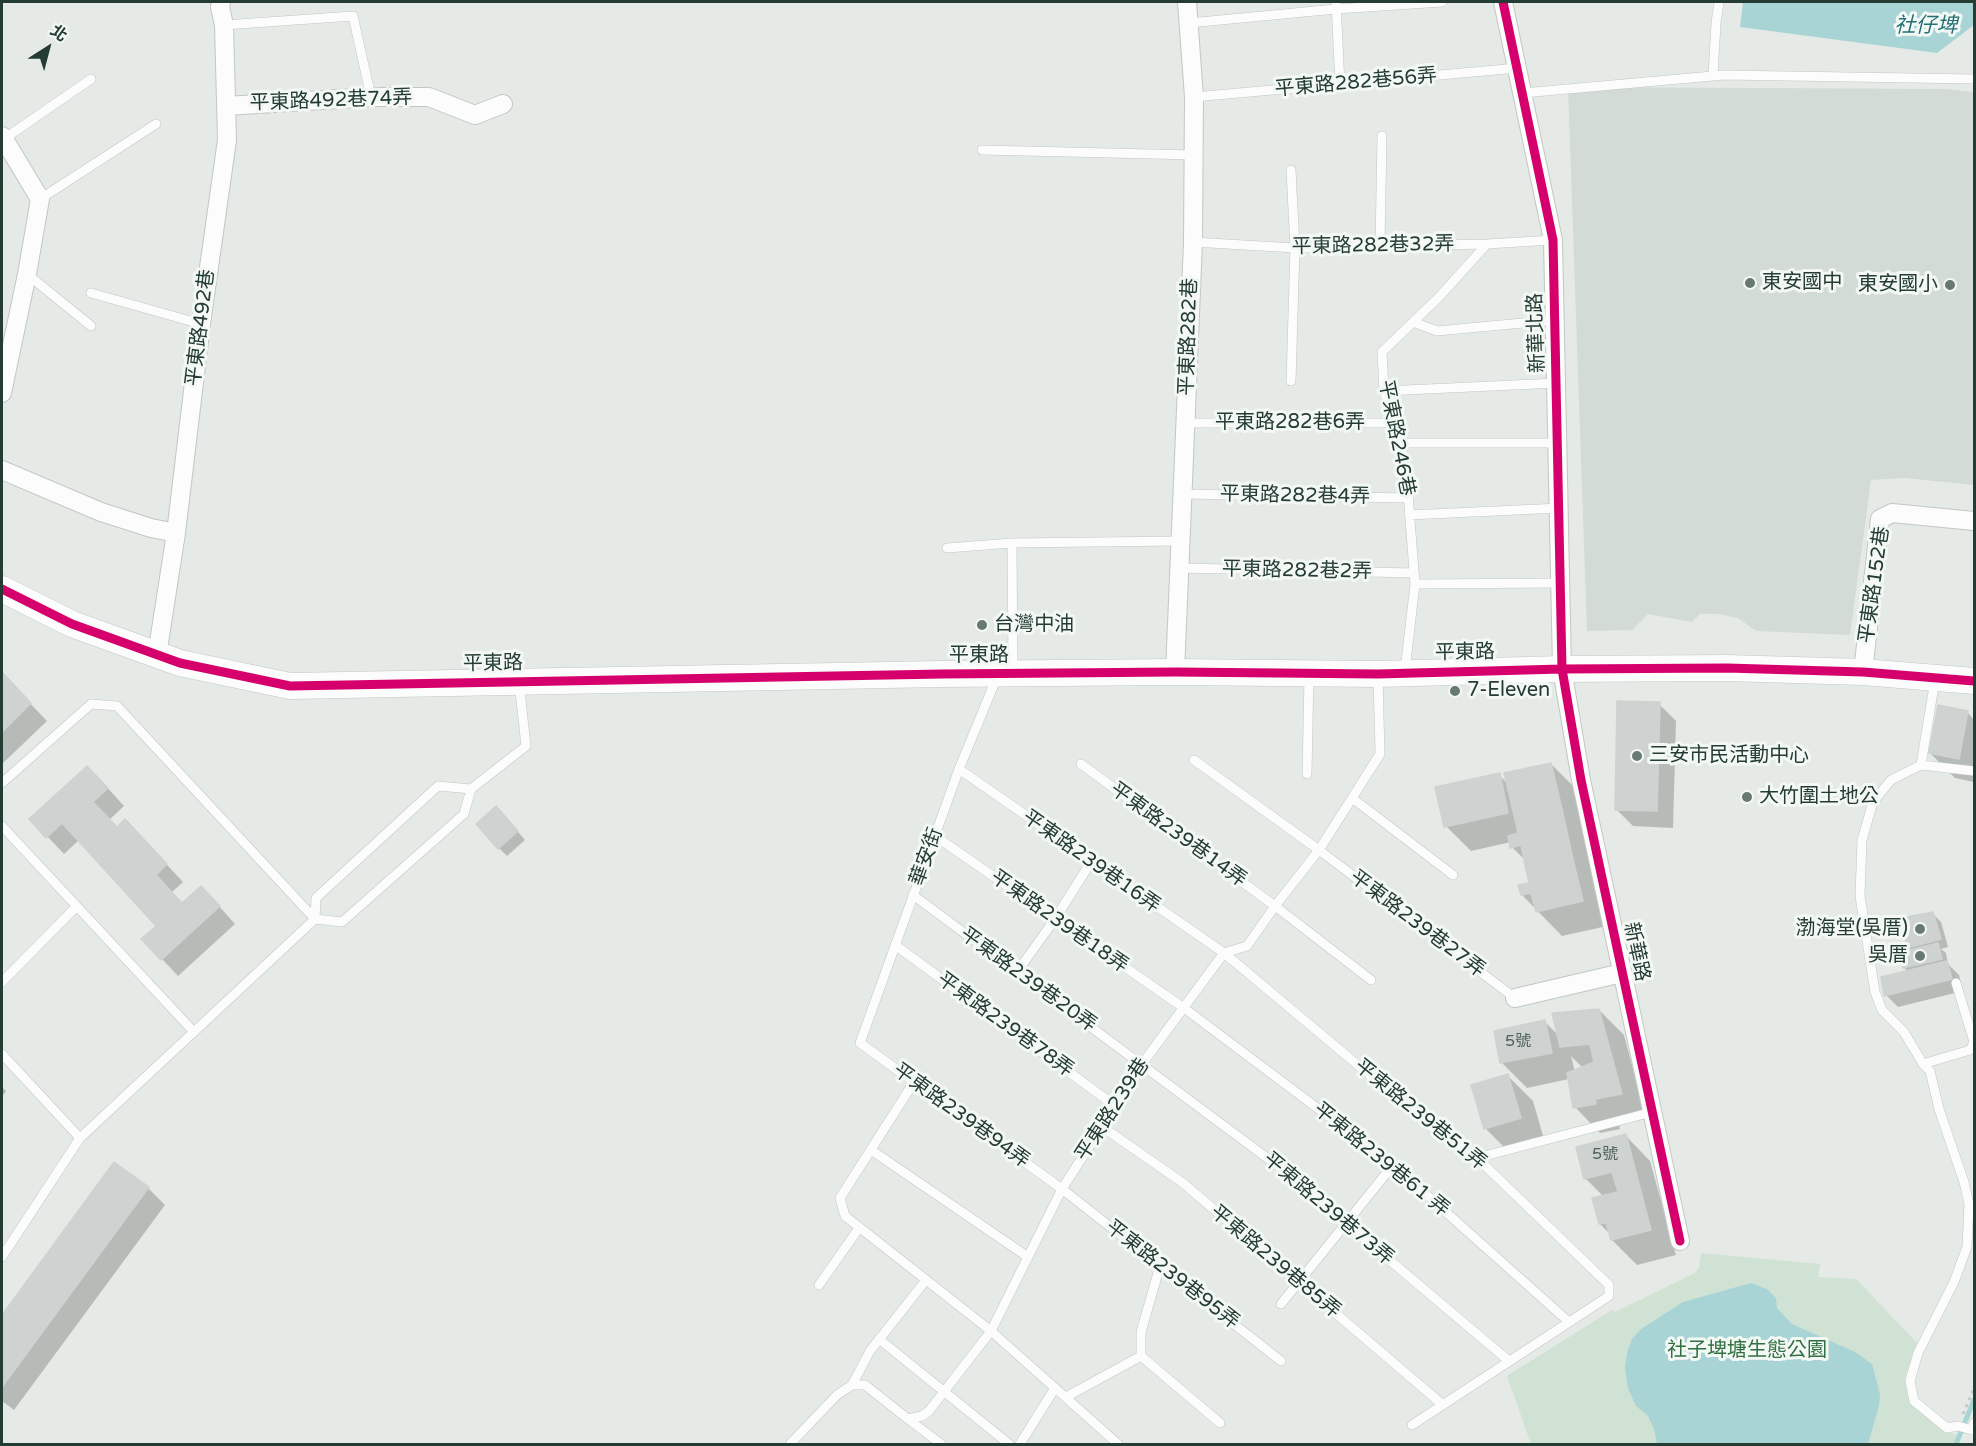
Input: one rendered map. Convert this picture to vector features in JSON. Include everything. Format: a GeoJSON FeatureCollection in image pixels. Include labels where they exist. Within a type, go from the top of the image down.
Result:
{"type":"FeatureCollection","features":[{"type":"Feature","properties":{"kind":"street","name":"平東路492巷"},"geometry":{"type":"LineString","coordinates":[[157,655],[176,532],[201,324],[227,140],[224,25],[221,2]]}},
{"type":"Feature","properties":{"kind":"street","name":"平東路282巷"},"geometry":{"type":"LineString","coordinates":[[1175,672],[1193,242],[1194,97],[1187,2]]}},
{"type":"Feature","properties":{"kind":"street","name":"新華北路"},"geometry":{"type":"LineString","coordinates":[[1503,2],[1552,240],[1562,669]]}},
{"type":"Feature","properties":{"kind":"street","name":"平東路492巷74弄"},"geometry":{"type":"LineString","coordinates":[[226,106],[371,97],[429,97],[475,115],[503,104]]}},
{"type":"Feature","properties":{"kind":"street"},"geometry":{"type":"LineString","coordinates":[[2,393],[40,199],[3,137]]}},
{"type":"Feature","properties":{"kind":"street"},"geometry":{"type":"LineString","coordinates":[[2,470],[101,512],[151,528],[176,532]]}},
{"type":"Feature","properties":{"kind":"street","name":"平東路152巷"},"geometry":{"type":"LineString","coordinates":[[1863,672],[1880,519],[1892,513],[1974,521]]}},
{"type":"Feature","properties":{"kind":"street","name":"平東路"},"geometry":{"type":"LineString","coordinates":[[2,589],[72,624],[180,663],[290,686],[1006,674],[1175,672],[1378,674],[1562,669],[1726,668],[1863,672],[1974,681]]}},
{"type":"Feature","properties":{"kind":"street","name":"新華路"},"geometry":{"type":"LineString","coordinates":[[1562,669],[1581,780],[1680,1241]]}},
{"type":"Feature","properties":{"kind":"street"},"geometry":{"type":"LineString","coordinates":[[1515,998],[1622,973]]}},
{"type":"Feature","properties":{"kind":"lane"},"geometry":{"type":"LineString","coordinates":[[1189,23],[1336,5],[1442,2]]}},
{"type":"Feature","properties":{"kind":"lane"},"geometry":{"type":"LineString","coordinates":[[1713,76],[1719,2]]}},
{"type":"Feature","properties":{"kind":"lane"},"geometry":{"type":"LineString","coordinates":[[1336,5],[1340,85]]}},
{"type":"Feature","properties":{"kind":"lane"},"geometry":{"type":"LineString","coordinates":[[224,25],[353,16],[371,97]]}},
{"type":"Feature","properties":{"kind":"lane","name":"平東路282巷56弄"},"geometry":{"type":"LineString","coordinates":[[1194,97],[1518,68]]}},
{"type":"Feature","properties":{"kind":"lane"},"geometry":{"type":"LineString","coordinates":[[1523,93],[1713,76],[1974,79]]}},
{"type":"Feature","properties":{"kind":"lane"},"geometry":{"type":"LineString","coordinates":[[3,137],[91,79]]}},
{"type":"Feature","properties":{"kind":"lane"},"geometry":{"type":"LineString","coordinates":[[40,199],[156,124]]}},
{"type":"Feature","properties":{"kind":"lane"},"geometry":{"type":"LineString","coordinates":[[1380,246],[1382,136]]}},
{"type":"Feature","properties":{"kind":"lane"},"geometry":{"type":"LineString","coordinates":[[982,150],[1194,155]]}},
{"type":"Feature","properties":{"kind":"lane"},"geometry":{"type":"LineString","coordinates":[[1291,170],[1295,248],[1292,381]]}},
{"type":"Feature","properties":{"kind":"lane","name":"平東路282巷32弄"},"geometry":{"type":"LineString","coordinates":[[1193,242],[1295,248],[1487,244],[1552,240]]}},
{"type":"Feature","properties":{"kind":"lane","name":"平東路246巷"},"geometry":{"type":"LineString","coordinates":[[1404,673],[1414,579],[1406,468],[1401,443],[1384,391],[1382,352],[1439,297],[1487,244]]}},
{"type":"Feature","properties":{"kind":"lane"},"geometry":{"type":"LineString","coordinates":[[27,274],[91,326]]}},
{"type":"Feature","properties":{"kind":"lane"},"geometry":{"type":"LineString","coordinates":[[91,293],[201,324]]}},
{"type":"Feature","properties":{"kind":"lane"},"geometry":{"type":"LineString","coordinates":[[1413,322],[1437,331],[1555,320]]}},
{"type":"Feature","properties":{"kind":"lane"},"geometry":{"type":"LineString","coordinates":[[1384,391],[1557,383]]}},
{"type":"Feature","properties":{"kind":"lane","name":"平東路282巷6弄"},"geometry":{"type":"LineString","coordinates":[[1186,423],[1395,423]]}},
{"type":"Feature","properties":{"kind":"lane"},"geometry":{"type":"LineString","coordinates":[[1401,443],[1558,443]]}},
{"type":"Feature","properties":{"kind":"lane","name":"平東路282巷4弄"},"geometry":{"type":"LineString","coordinates":[[1182,494],[1408,498]]}},
{"type":"Feature","properties":{"kind":"lane"},"geometry":{"type":"LineString","coordinates":[[1409,515],[1560,508]]}},
{"type":"Feature","properties":{"kind":"lane"},"geometry":{"type":"LineString","coordinates":[[947,548],[1012,543],[1180,541]]}},
{"type":"Feature","properties":{"kind":"lane"},"geometry":{"type":"LineString","coordinates":[[1006,674],[1012,543]]}},
{"type":"Feature","properties":{"kind":"lane","name":"平東路282巷2弄"},"geometry":{"type":"LineString","coordinates":[[1179,568],[1561,583]]}},
{"type":"Feature","properties":{"kind":"lane"},"geometry":{"type":"LineString","coordinates":[[1308,774],[1309,673]]}},
{"type":"Feature","properties":{"kind":"lane","name":"華安街"},"geometry":{"type":"LineString","coordinates":[[860,1042],[959,769],[1006,674]]}},
{"type":"Feature","properties":{"kind":"lane"},"geometry":{"type":"LineString","coordinates":[[1224,953],[1248,946],[1275,906],[1319,850],[1380,754],[1378,674]]}},
{"type":"Feature","properties":{"kind":"lane"},"geometry":{"type":"LineString","coordinates":[[1921,765],[1935,678]]}},
{"type":"Feature","properties":{"kind":"lane"},"geometry":{"type":"LineString","coordinates":[[2,783],[91,704],[117,706],[315,919],[342,922],[464,814],[471,789],[526,746],[519,682]]}},
{"type":"Feature","properties":{"kind":"lane","name":"平東路239巷27弄"},"geometry":{"type":"LineString","coordinates":[[1194,760],[1319,850],[1515,998]]}},
{"type":"Feature","properties":{"kind":"lane","name":"平東路239巷14弄"},"geometry":{"type":"LineString","coordinates":[[1082,764],[1275,906],[1371,980]]}},
{"type":"Feature","properties":{"kind":"lane"},"geometry":{"type":"LineString","coordinates":[[1971,1426],[1947,1428],[1914,1401],[1910,1381],[1918,1353],[1954,1282],[1966,1247],[1969,1204],[1964,1182],[1939,1109],[1930,1071],[1923,1064],[1904,1032],[1882,1010],[1875,992],[1860,896],[1862,840],[1873,802],[1891,780],[1921,765],[1974,771]]}},
{"type":"Feature","properties":{"kind":"lane","name":"平東路239巷16弄"},"geometry":{"type":"LineString","coordinates":[[959,769],[1224,953]]}},
{"type":"Feature","properties":{"kind":"lane"},"geometry":{"type":"LineString","coordinates":[[2,1257],[80,1138],[315,919],[316,898],[438,786],[471,789]]}},
{"type":"Feature","properties":{"kind":"lane"},"geometry":{"type":"LineString","coordinates":[[1352,798],[1453,875]]}},
{"type":"Feature","properties":{"kind":"lane"},"geometry":{"type":"LineString","coordinates":[[2,826],[194,1032]]}},
{"type":"Feature","properties":{"kind":"lane","name":"平東路239巷18弄"},"geometry":{"type":"LineString","coordinates":[[935,836],[1184,1008]]}},
{"type":"Feature","properties":{"kind":"lane"},"geometry":{"type":"LineString","coordinates":[[1017,972],[1055,920],[1091,862]]}},
{"type":"Feature","properties":{"kind":"lane","name":"平東路239巷20弄"},"geometry":{"type":"LineString","coordinates":[[913,895],[1142,1064]]}},
{"type":"Feature","properties":{"kind":"lane"},"geometry":{"type":"LineString","coordinates":[[2,982],[76,907]]}},
{"type":"Feature","properties":{"kind":"lane","name":"平東路239巷78弄"},"geometry":{"type":"LineString","coordinates":[[895,945],[1114,1106]]}},
{"type":"Feature","properties":{"kind":"lane","name":"平東路239巷"},"geometry":{"type":"LineString","coordinates":[[908,1419],[922,1416],[929,1411],[991,1331],[1062,1189],[1142,1064],[1224,953]]}},
{"type":"Feature","properties":{"kind":"lane","name":"平東路239巷51弄"},"geometry":{"type":"LineString","coordinates":[[1224,953],[1445,1138],[1477,1158],[1609,1285],[1609,1296],[1569,1322]]}},
{"type":"Feature","properties":{"kind":"lane"},"geometry":{"type":"LineString","coordinates":[[1923,1064],[1970,1050],[1974,1042],[1956,983]]}},
{"type":"Feature","properties":{"kind":"lane","name":"平東路239巷61 弄"},"geometry":{"type":"LineString","coordinates":[[1184,1008],[1393,1165],[1569,1322]]}},
{"type":"Feature","properties":{"kind":"lane","name":"平東路239巷94弄"},"geometry":{"type":"LineString","coordinates":[[860,1042],[1062,1189]]}},
{"type":"Feature","properties":{"kind":"lane"},"geometry":{"type":"LineString","coordinates":[[2,1054],[80,1138]]}},
{"type":"Feature","properties":{"kind":"lane","name":"平東路239巷73弄"},"geometry":{"type":"LineString","coordinates":[[1142,1064],[1278,1166],[1509,1360]]}},
{"type":"Feature","properties":{"kind":"lane"},"geometry":{"type":"LineString","coordinates":[[914,1082],[840,1198],[844,1216],[991,1331],[1118,1444]]}},
{"type":"Feature","properties":{"kind":"lane"},"geometry":{"type":"LineString","coordinates":[[1477,1158],[1652,1112]]}},
{"type":"Feature","properties":{"kind":"lane","name":"平東路239巷85弄"},"geometry":{"type":"LineString","coordinates":[[1101,1126],[1183,1183],[1443,1405]]}},
{"type":"Feature","properties":{"kind":"lane"},"geometry":{"type":"LineString","coordinates":[[871,1150],[1028,1257]]}},
{"type":"Feature","properties":{"kind":"lane"},"geometry":{"type":"LineString","coordinates":[[1281,1304],[1393,1165]]}},
{"type":"Feature","properties":{"kind":"lane","name":"平東路239巷95弄"},"geometry":{"type":"LineString","coordinates":[[1062,1189],[1281,1361]]}},
{"type":"Feature","properties":{"kind":"lane"},"geometry":{"type":"LineString","coordinates":[[819,1285],[859,1227]]}},
{"type":"Feature","properties":{"kind":"lane"},"geometry":{"type":"LineString","coordinates":[[1160,1266],[1141,1332],[1141,1356],[1220,1423]]}},
{"type":"Feature","properties":{"kind":"lane"},"geometry":{"type":"LineString","coordinates":[[790,1444],[837,1395],[852,1384],[870,1351],[926,1280]]}},
{"type":"Feature","properties":{"kind":"lane"},"geometry":{"type":"LineString","coordinates":[[1412,1425],[1569,1322]]}},
{"type":"Feature","properties":{"kind":"lane"},"geometry":{"type":"LineString","coordinates":[[879,1339],[1009,1444]]}},
{"type":"Feature","properties":{"kind":"lane"},"geometry":{"type":"LineString","coordinates":[[1066,1397],[1141,1356]]}},
{"type":"Feature","properties":{"kind":"lane"},"geometry":{"type":"LineString","coordinates":[[852,1384],[865,1385],[941,1444]]}},
{"type":"Feature","properties":{"kind":"lane"},"geometry":{"type":"LineString","coordinates":[[1020,1444],[1055,1388]]}},
{"type":"Feature","properties":{"kind":"path"},"geometry":{"type":"LineString","coordinates":[[1971,1426],[1974,1411]]}},
{"type":"Feature","properties":{"kind":"shaded area","name":"東安國中"},"geometry":{"type":"Polygon","coordinates":[[[1568,87],[1945,89],[1974,92],[1974,485],[1905,478],[1871,480],[1850,635],[1756,631],[1738,618],[1718,614],[1700,614],[1692,622],[1648,614],[1632,630],[1587,631],[1568,87]]]}},
{"type":"Feature","properties":{"kind":"green space","name":"社子埤塘生態公園"},"geometry":{"type":"Polygon","coordinates":[[[1701,1253],[1820,1264],[1818,1277],[1856,1279],[1917,1343],[1905,1376],[1908,1398],[1911,1404],[1944,1431],[1957,1435],[1953,1444],[1531,1444],[1507,1376],[1612,1310],[1615,1312],[1695,1273],[1699,1267],[1701,1253]]]}},
{"type":"Feature","properties":{"kind":"water","name":"社仔埤"},"geometry":{"type":"Polygon","coordinates":[[[1743,2],[1974,2],[1974,25],[1937,53],[1740,27],[1743,2]]]}},
{"type":"Feature","properties":{"kind":"water"},"geometry":{"type":"Polygon","coordinates":[[[1751,1283],[1767,1289],[1776,1298],[1777,1308],[1792,1324],[1855,1352],[1872,1364],[1880,1394],[1879,1406],[1868,1444],[1657,1444],[1648,1416],[1636,1406],[1628,1388],[1625,1367],[1632,1339],[1641,1329],[1683,1302],[1751,1283]]]}},
{"type":"Feature","properties":{"kind":"building"},"geometry":{"type":"Polygon","coordinates":[[[2,672],[31,703],[2,732],[2,672]]]}},
{"type":"Feature","properties":{"kind":"building","name":"三安市民活動中心"},"geometry":{"type":"Polygon","coordinates":[[[1617,701],[1660,702],[1657,811],[1615,810],[1617,701]]]}},
{"type":"Feature","properties":{"kind":"building"},"geometry":{"type":"Polygon","coordinates":[[[1938,705],[1968,711],[1959,759],[1929,753],[1938,705]]]}},
{"type":"Feature","properties":{"kind":"building"},"geometry":{"type":"Polygon","coordinates":[[[1551,763],[1562,809],[1515,819],[1504,773],[1551,763]]]}},
{"type":"Feature","properties":{"kind":"building"},"geometry":{"type":"Polygon","coordinates":[[[87,766],[108,788],[93,802],[117,827],[125,819],[167,864],[156,875],[182,903],[201,886],[220,906],[161,960],[141,939],[156,926],[62,823],[46,838],[29,819],[87,766]]]}},
{"type":"Feature","properties":{"kind":"building"},"geometry":{"type":"Polygon","coordinates":[[[1500,773],[1508,813],[1444,827],[1435,787],[1500,773]]]}},
{"type":"Feature","properties":{"kind":"building"},"geometry":{"type":"Polygon","coordinates":[[[496,806],[518,831],[498,849],[476,824],[496,806]]]}},
{"type":"Feature","properties":{"kind":"building"},"geometry":{"type":"Polygon","coordinates":[[[1562,809],[1572,855],[1525,865],[1521,845],[1510,848],[1508,836],[1518,833],[1515,819],[1562,809]]]}},
{"type":"Feature","properties":{"kind":"building"},"geometry":{"type":"Polygon","coordinates":[[[1572,855],[1583,901],[1536,912],[1531,893],[1521,895],[1518,885],[1529,883],[1525,865],[1572,855]]]}},
{"type":"Feature","properties":{"kind":"building","name":"渤海堂(吳厝)"},"geometry":{"type":"Polygon","coordinates":[[[1933,912],[1941,939],[1907,948],[1901,918],[1933,912]]]}},
{"type":"Feature","properties":{"kind":"building","name":"吳厝"},"geometry":{"type":"Polygon","coordinates":[[[1938,943],[1942,959],[1903,968],[1899,953],[1938,943]]]}},
{"type":"Feature","properties":{"kind":"building"},"geometry":{"type":"Polygon","coordinates":[[[1947,961],[1952,979],[1884,996],[1881,977],[1947,961]]]}},
{"type":"Feature","properties":{"kind":"building"},"geometry":{"type":"Polygon","coordinates":[[[1599,1009],[1622,1094],[1595,1099],[1596,1104],[1573,1108],[1567,1073],[1594,1062],[1590,1044],[1560,1047],[1552,1013],[1599,1009]]]}},
{"type":"Feature","properties":{"kind":"building"},"geometry":{"type":"Polygon","coordinates":[[[1545,1020],[1552,1053],[1500,1063],[1494,1031],[1545,1020]]]}},
{"type":"Feature","properties":{"kind":"building"},"geometry":{"type":"Polygon","coordinates":[[[1508,1074],[1521,1118],[1484,1129],[1471,1085],[1508,1074]]]}},
{"type":"Feature","properties":{"kind":"building"},"geometry":{"type":"Polygon","coordinates":[[[1626,1134],[1651,1230],[1611,1240],[1606,1223],[1599,1224],[1592,1198],[1618,1192],[1612,1172],[1584,1179],[1576,1147],[1626,1134]]]}},
{"type":"Feature","properties":{"kind":"building"},"geometry":{"type":"Polygon","coordinates":[[[114,1162],[149,1187],[2,1387],[2,1315],[114,1162]]]}},
{"type":"Feature","properties":{"kind":"waterway"},"geometry":{"type":"LineString","coordinates":[[1956,1444],[1974,1400]]}},
{"type":"Feature","properties":{"kind":"cycle path"},"geometry":{"type":"LineString","coordinates":[[1503,2],[1553,240],[1562,669],[1581,780],[1680,1241]]}},
{"type":"Feature","properties":{"kind":"cycle path"},"geometry":{"type":"LineString","coordinates":[[2,589],[72,624],[180,663],[290,686],[942,674],[1175,672],[1378,674],[1562,669],[1727,668],[1863,672],[1974,681]]}},
{"type":"Feature","properties":{"kind":"place","name":"東安國中"},"geometry":{"type":"Point","coordinates":[1750,283]}},
{"type":"Feature","properties":{"kind":"place","name":"東安國小"},"geometry":{"type":"Point","coordinates":[1950,285]}},
{"type":"Feature","properties":{"kind":"place","name":"台灣中油"},"geometry":{"type":"Point","coordinates":[982,625]}},
{"type":"Feature","properties":{"kind":"place","name":"7-Eleven"},"geometry":{"type":"Point","coordinates":[1455,691]}},
{"type":"Feature","properties":{"kind":"place","name":"三安市民活動中心"},"geometry":{"type":"Point","coordinates":[1637,756]}},
{"type":"Feature","properties":{"kind":"place","name":"大竹圍土地公"},"geometry":{"type":"Point","coordinates":[1747,797]}},
{"type":"Feature","properties":{"kind":"place","name":"渤海堂(吳厝)"},"geometry":{"type":"Point","coordinates":[1920,929]}},
{"type":"Feature","properties":{"kind":"place","name":"吳厝"},"geometry":{"type":"Point","coordinates":[1920,956]}}]}
